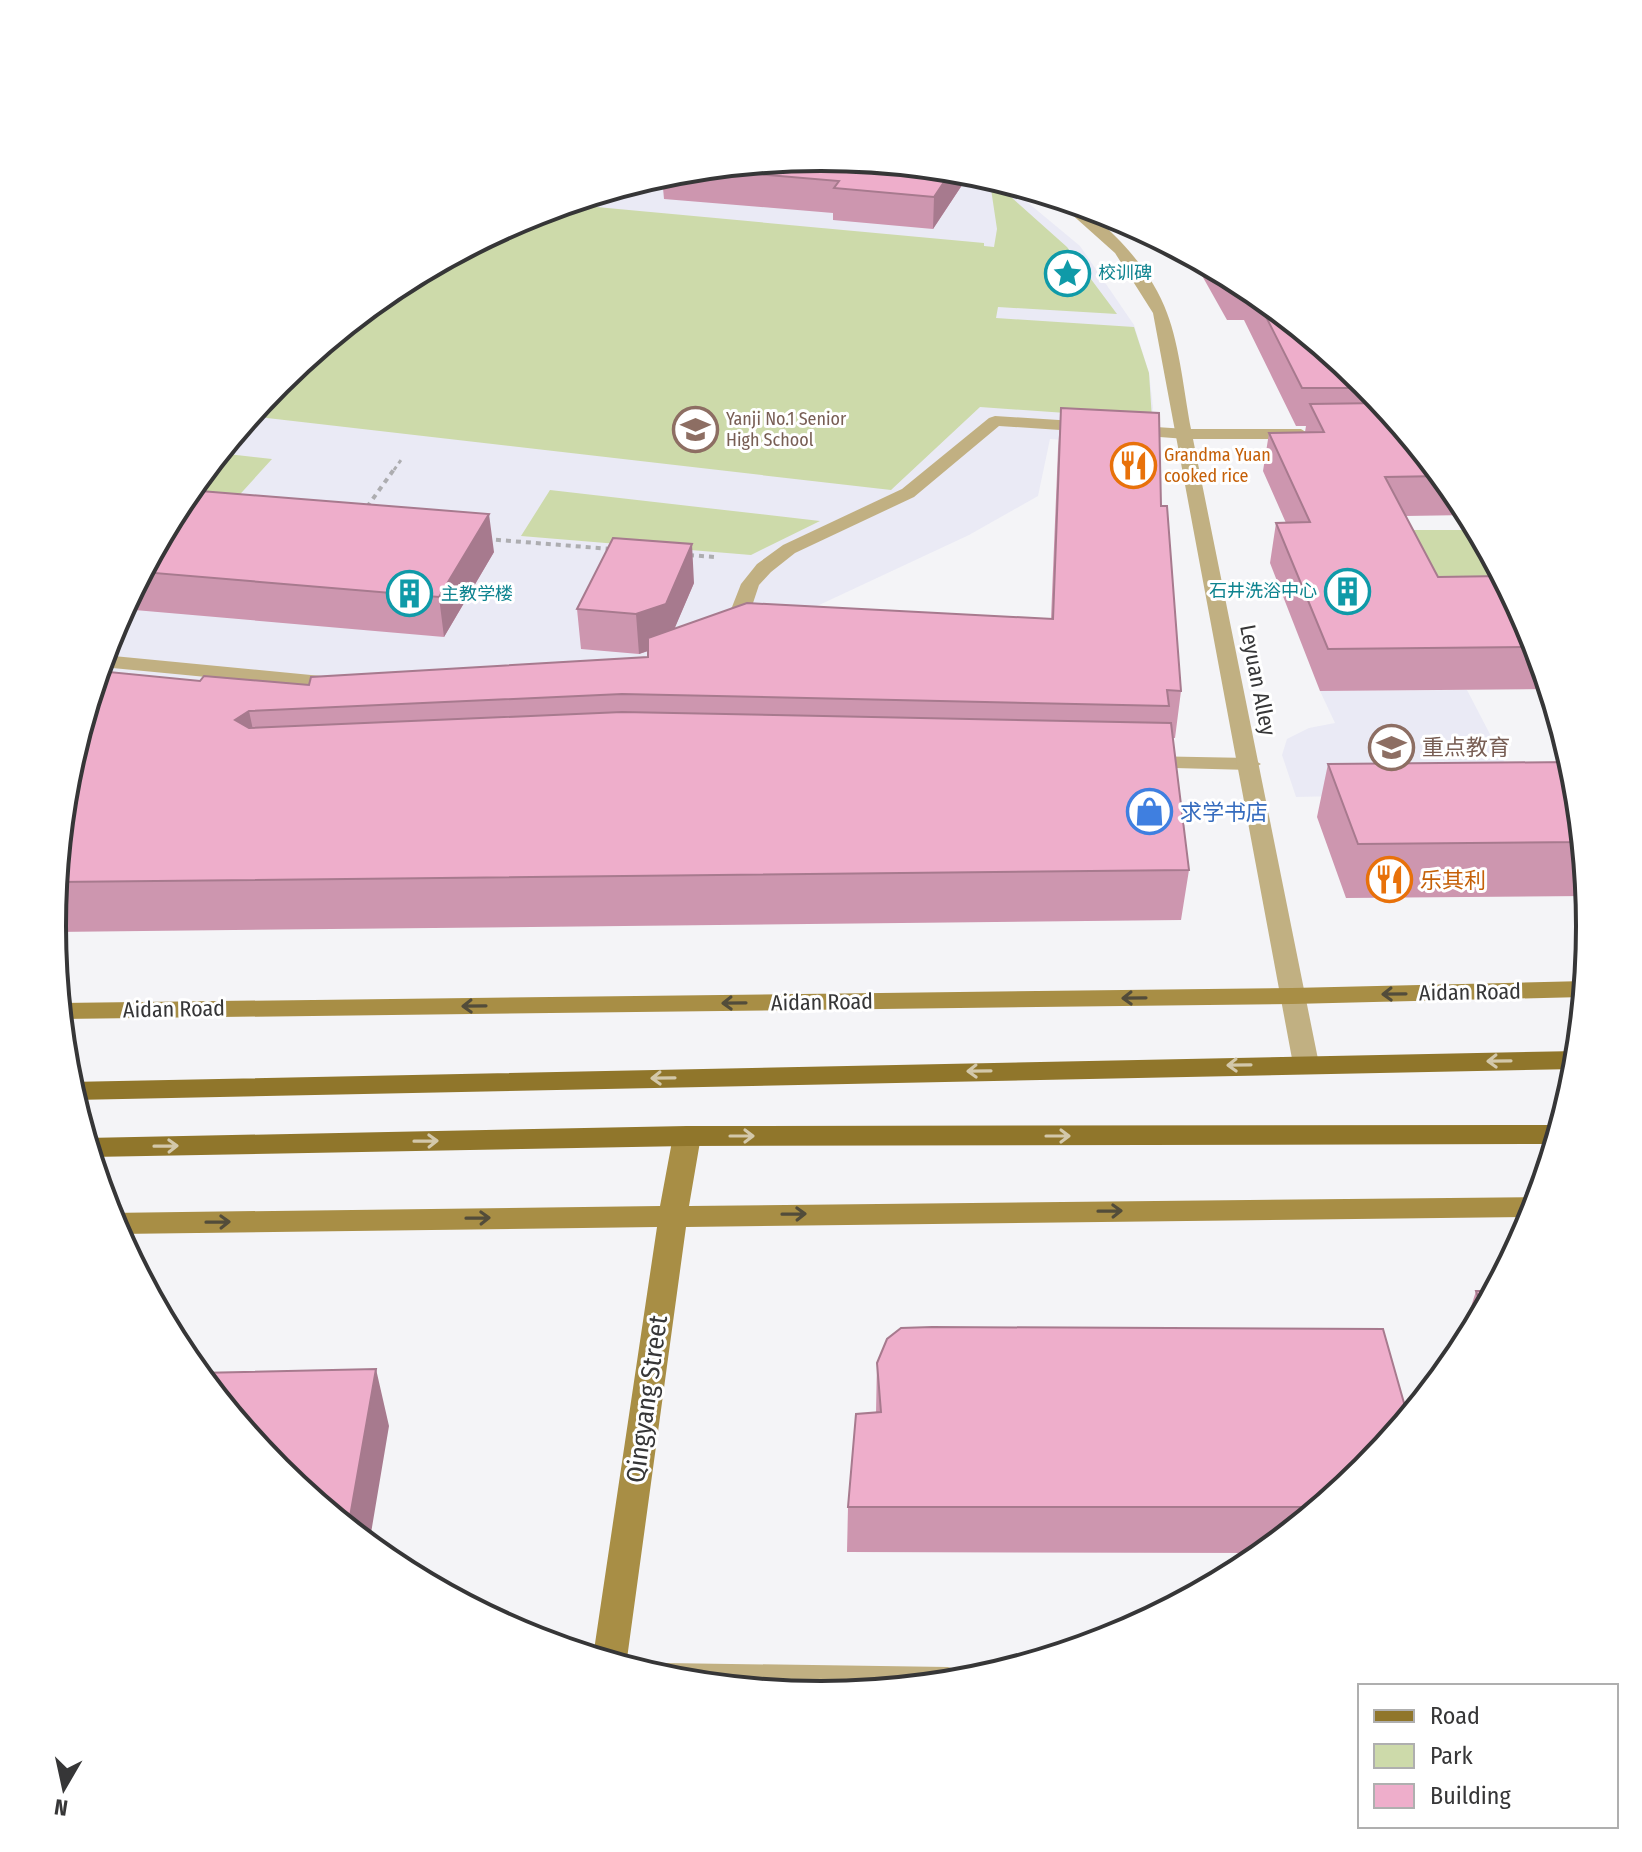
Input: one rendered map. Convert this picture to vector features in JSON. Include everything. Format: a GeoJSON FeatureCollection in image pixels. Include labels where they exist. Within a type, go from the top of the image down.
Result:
{"type":"FeatureCollection","features":[{"type":"Feature","properties":{"kind":"main road"},"geometry":{"type":"LineString","coordinates":[[85,1091],[1563,1060]]}},
{"type":"Feature","properties":{"kind":"main road"},"geometry":{"type":"LineString","coordinates":[[100,1147],[687,1136],[1546,1134]]}},
{"type":"Feature","properties":{"kind":"street","name":"Leyuan Alley"},"geometry":{"type":"LineString","coordinates":[[1093,222],[1140,271],[1160,313],[1186,434],[1306,1064]]}},
{"type":"Feature","properties":{"kind":"street"},"geometry":{"type":"LineString","coordinates":[[711,637],[732,622],[741,609],[750,584],[789,549],[908,493],[995,421],[1186,434],[1312,434]]}},
{"type":"Feature","properties":{"kind":"street"},"geometry":{"type":"LineString","coordinates":[[114,662],[355,685]]}},
{"type":"Feature","properties":{"kind":"street"},"geometry":{"type":"LineString","coordinates":[[1122,761],[1250,764]]}},
{"type":"Feature","properties":{"kind":"street","name":"Aidan Road"},"geometry":{"type":"LineString","coordinates":[[71,1011],[1292,996],[1573,989]]}},
{"type":"Feature","properties":{"kind":"street","name":"Qingyang Street"},"geometry":{"type":"LineString","coordinates":[[612,1651],[673,1215],[687,1136]]}},
{"type":"Feature","properties":{"kind":"street"},"geometry":{"type":"LineString","coordinates":[[127,1223],[1522,1207]]}},
{"type":"Feature","properties":{"kind":"path"},"geometry":{"type":"LineString","coordinates":[[360,517],[401,460]]}},
{"type":"Feature","properties":{"kind":"path"},"geometry":{"type":"LineString","coordinates":[[476,538],[616,549]]}},
{"type":"Feature","properties":{"kind":"path"},"geometry":{"type":"LineString","coordinates":[[679,554],[772,562]]}},
{"type":"Feature","properties":{"kind":"shaded area","name":"Yanji No.1 Senior High School"},"geometry":{"type":"Polygon","coordinates":[[[821,171],[920,177],[1016,197],[1024,199],[1080,246],[1134,325],[1149,373],[1153,407],[1150,447],[1050,439],[1038,496],[969,535],[787,620],[610,688],[103,695],[123,637],[167,548],[222,466],[253,428],[323,358],[361,327],[444,272],[532,228],[578,211],[674,186],[722,177],[821,171]]]}},
{"type":"Feature","properties":{"kind":"shaded area","name":"重点教育"},"geometry":{"type":"Polygon","coordinates":[[[1467,690],[1520,792],[1296,797],[1282,755],[1287,739],[1309,728],[1335,723],[1320,691],[1467,690]]]}},
{"type":"Feature","properties":{"kind":"green space"},"geometry":{"type":"Polygon","coordinates":[[[991,191],[1009,195],[1067,247],[1117,314],[998,307],[996,318],[1134,327],[1149,373],[1152,419],[980,407],[891,490],[263,418],[323,358],[402,298],[487,249],[532,228],[593,207],[984,243],[984,246],[994,247],[997,229],[991,191]]]}},
{"type":"Feature","properties":{"kind":"green space"},"geometry":{"type":"Polygon","coordinates":[[[231,454],[272,459],[223,513],[191,510],[231,454]]]}},
{"type":"Feature","properties":{"kind":"green space"},"geometry":{"type":"Polygon","coordinates":[[[550,490],[820,521],[751,555],[521,536],[550,490]]]}},
{"type":"Feature","properties":{"kind":"green space"},"geometry":{"type":"Polygon","coordinates":[[[1410,530],[1464,530],[1502,600],[1449,601],[1410,530]]]}},
{"type":"Feature","properties":{"kind":"building"},"geometry":{"type":"Polygon","coordinates":[[[821,171],[920,177],[944,182],[934,197],[834,188],[839,181],[757,174],[821,171]]]}},
{"type":"Feature","properties":{"kind":"building"},"geometry":{"type":"Polygon","coordinates":[[[1266,316],[1319,358],[1351,388],[1302,388],[1266,316]]]}},
{"type":"Feature","properties":{"kind":"building"},"geometry":{"type":"Polygon","coordinates":[[[1366,403],[1389,428],[1427,476],[1385,477],[1438,577],[1490,576],[1523,647],[1328,649],[1276,523],[1310,522],[1269,433],[1324,432],[1310,404],[1366,403]]]}},
{"type":"Feature","properties":{"kind":"building"},"geometry":{"type":"Polygon","coordinates":[[[1061,408],[1159,413],[1161,506],[1167,506],[1181,691],[1167,690],[1169,706],[622,694],[249,711],[235,720],[249,728],[622,712],[1171,723],[1189,870],[68,882],[72,827],[81,779],[110,672],[200,681],[204,676],[309,685],[311,677],[648,657],[648,638],[747,603],[1053,619],[1061,408]]]}},
{"type":"Feature","properties":{"kind":"building"},"geometry":{"type":"Polygon","coordinates":[[[204,491],[489,514],[439,597],[154,573],[204,491]]]}},
{"type":"Feature","properties":{"kind":"building"},"geometry":{"type":"Polygon","coordinates":[[[613,538],[692,544],[666,604],[636,614],[577,609],[613,538]]]}},
{"type":"Feature","properties":{"kind":"building"},"geometry":{"type":"Polygon","coordinates":[[[1557,762],[1571,842],[1358,844],[1328,764],[1557,762]]]}},
{"type":"Feature","properties":{"kind":"building"},"geometry":{"type":"Polygon","coordinates":[[[901,1328],[1383,1329],[1405,1405],[1355,1460],[1303,1507],[848,1507],[856,1414],[881,1412],[877,1363],[887,1339],[901,1328]]]}},
{"type":"Feature","properties":{"kind":"building"},"geometry":{"type":"Polygon","coordinates":[[[376,1369],[350,1516],[287,1460],[253,1424],[213,1373],[376,1369]]]}},
{"type":"Feature","properties":{"kind":"place","name":"校训碑"},"geometry":{"type":"Point","coordinates":[1067,273]}},
{"type":"Feature","properties":{"kind":"place","name":"Yanji No.1 Senior High School"},"geometry":{"type":"Point","coordinates":[695,429]}},
{"type":"Feature","properties":{"kind":"place","name":"Grandma Yuan cooked rice"},"geometry":{"type":"Point","coordinates":[1133,465]}},
{"type":"Feature","properties":{"kind":"place","name":"石井洗浴中心"},"geometry":{"type":"Point","coordinates":[1348,591]}},
{"type":"Feature","properties":{"kind":"place","name":"主教学楼"},"geometry":{"type":"Point","coordinates":[410,594]}},
{"type":"Feature","properties":{"kind":"place","name":"重点教育"},"geometry":{"type":"Point","coordinates":[1391,747]}},
{"type":"Feature","properties":{"kind":"place","name":"求学书店"},"geometry":{"type":"Point","coordinates":[1149,812]}},
{"type":"Feature","properties":{"kind":"place","name":"乐其利"},"geometry":{"type":"Point","coordinates":[1389,880]}}]}
